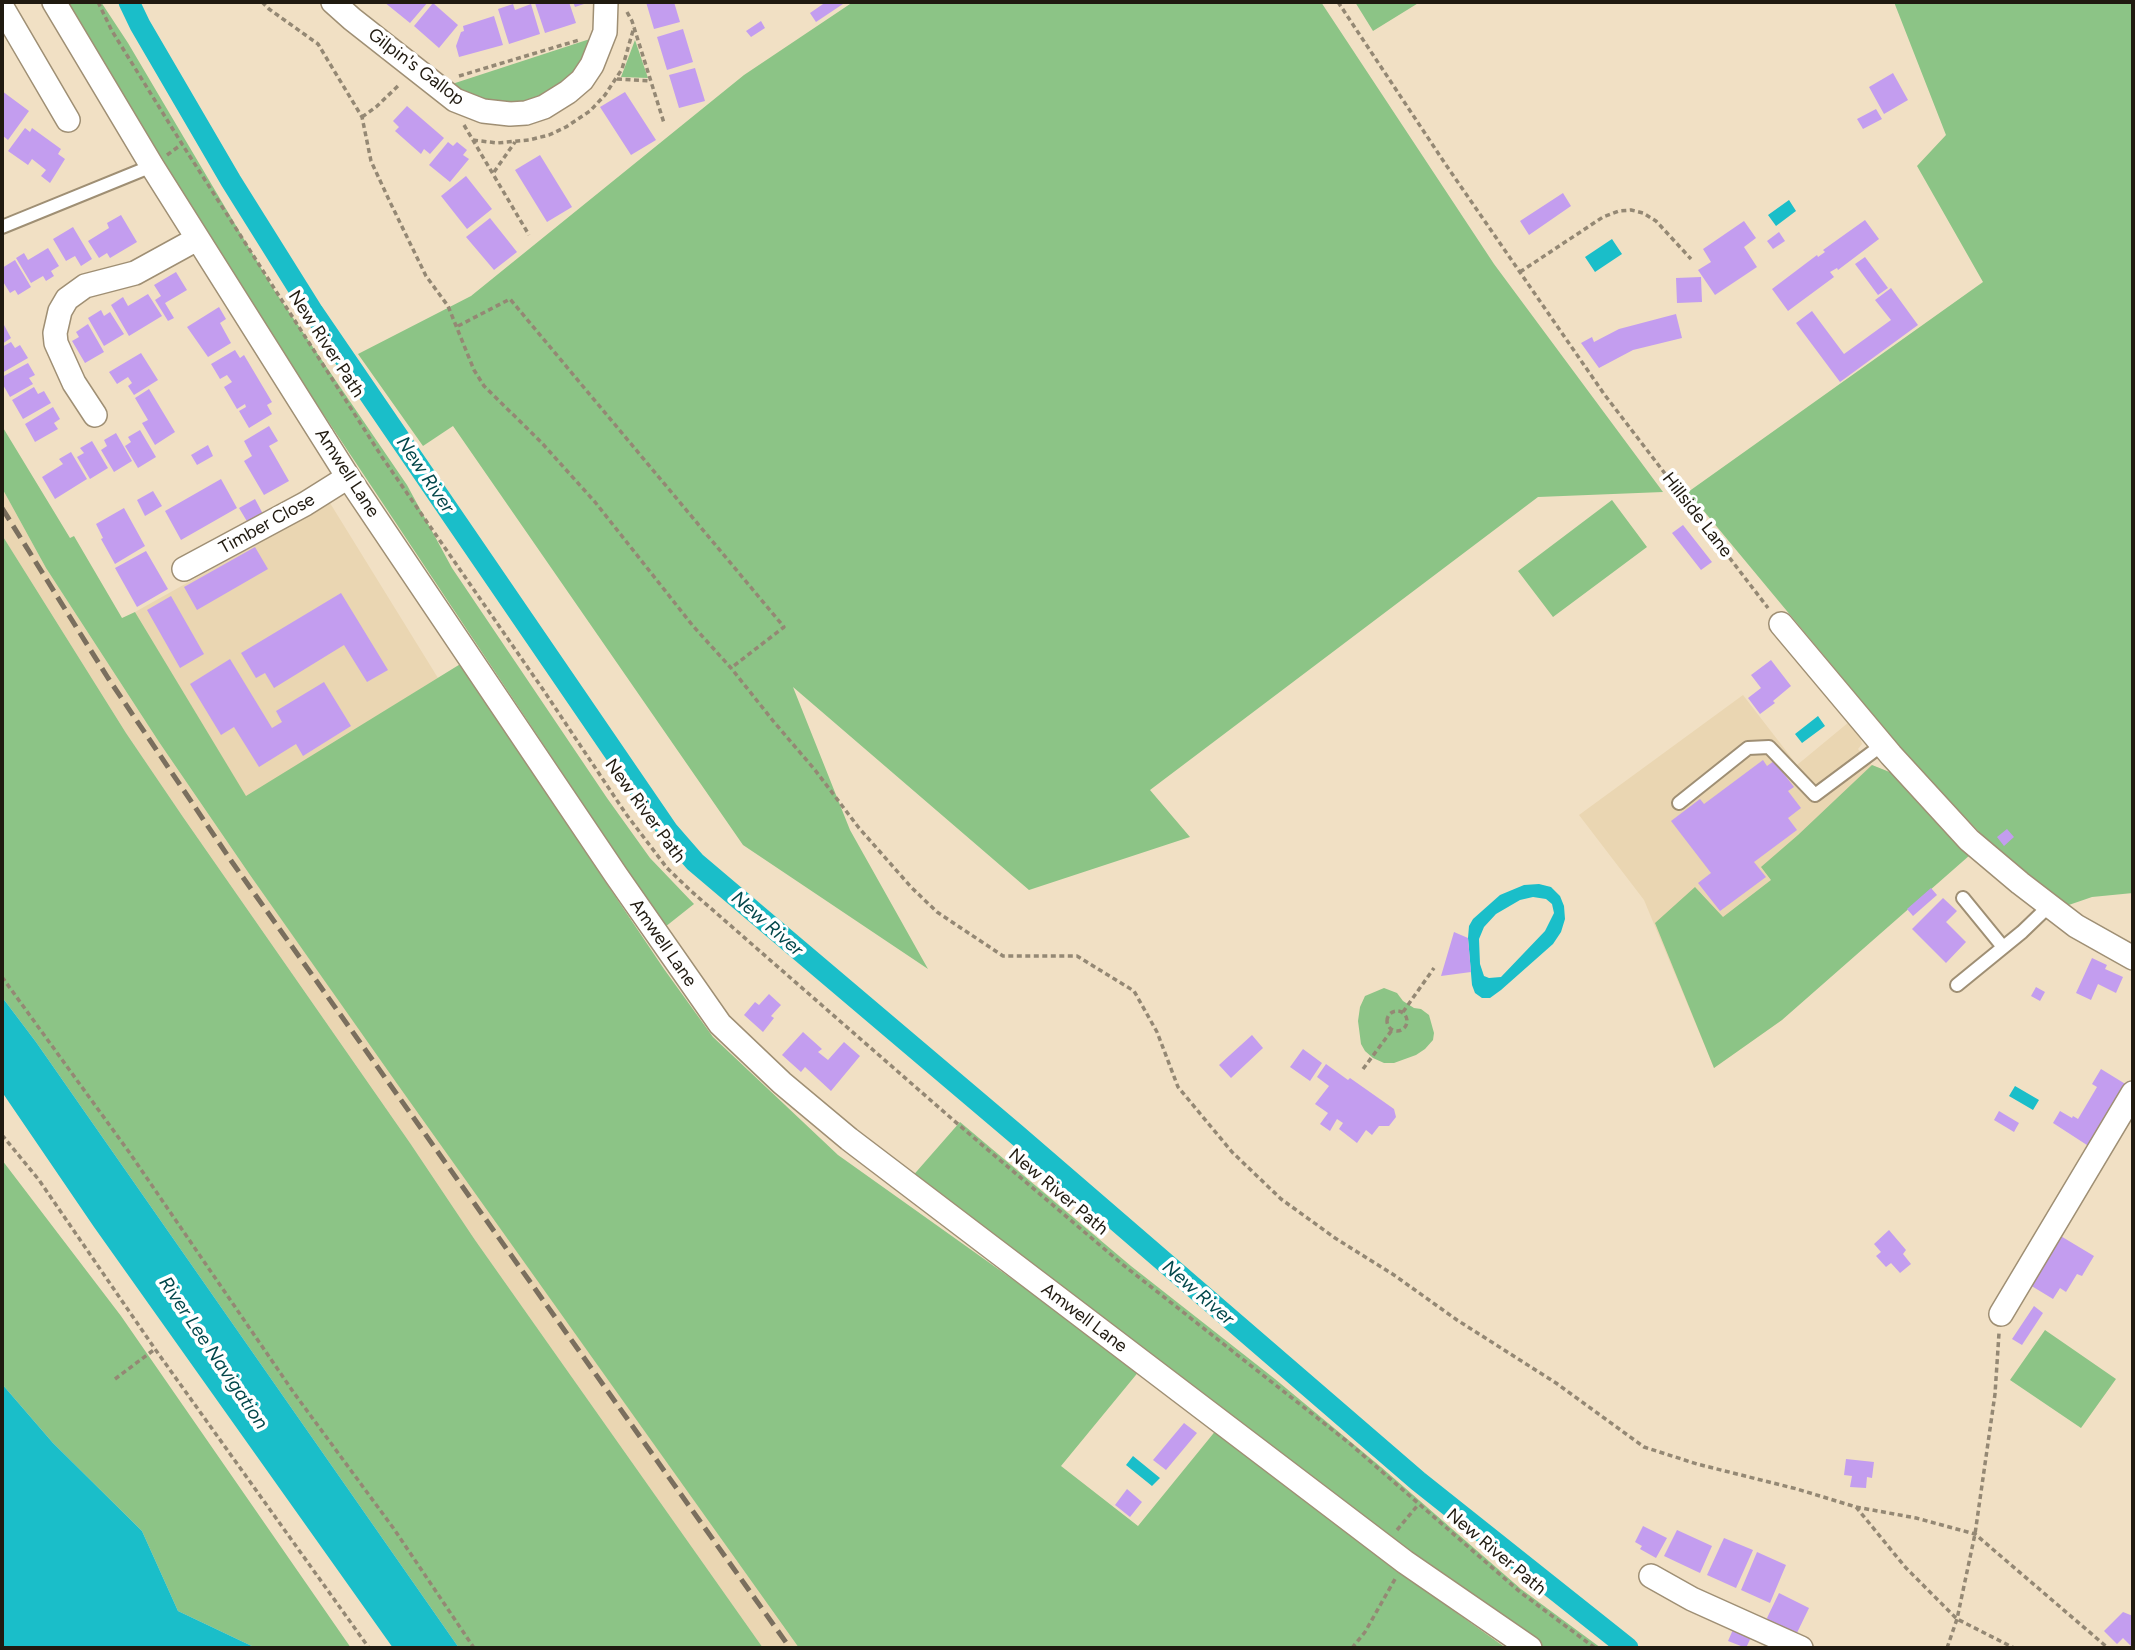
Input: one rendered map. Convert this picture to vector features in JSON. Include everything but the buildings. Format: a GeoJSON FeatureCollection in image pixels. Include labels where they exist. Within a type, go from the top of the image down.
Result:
{"type":"FeatureCollection","features":[{"type":"Feature","properties":{"kind":"street","name":"Amwell Lane"},"geometry":{"type":"LineString","coordinates":[[54,2],[152,166],[348,477],[616,875],[720,1024],[782,1083],[849,1139],[1405,1562],[1530,1648]]}},
{"type":"Feature","properties":{"kind":"street","name":"Gilpin's Gallop"},"geometry":{"type":"LineString","coordinates":[[333,2],[455,100],[497,114],[526,113],[544,107],[558,100],[582,80],[592,65],[605,32],[606,2]]}},
{"type":"Feature","properties":{"kind":"street"},"geometry":{"type":"LineString","coordinates":[[2,4],[68,120]]}},
{"type":"Feature","properties":{"kind":"street"},"geometry":{"type":"LineString","coordinates":[[94,415],[74,383],[56,344],[57,322],[64,305],[75,292],[85,286],[135,273],[198,239]]}},
{"type":"Feature","properties":{"kind":"street","name":"Timber Close"},"geometry":{"type":"LineString","coordinates":[[184,569],[348,477]]}},
{"type":"Feature","properties":{"kind":"street"},"geometry":{"type":"LineString","coordinates":[[1780,624],[1881,745],[1969,840],[2076,926],[2133,958]]}},
{"type":"Feature","properties":{"kind":"street"},"geometry":{"type":"LineString","coordinates":[[2001,1314],[2133,1093]]}},
{"type":"Feature","properties":{"kind":"street"},"geometry":{"type":"LineString","coordinates":[[1651,1576],[1692,1599],[1801,1648]]}},
{"type":"Feature","properties":{"kind":"lane"},"geometry":{"type":"LineString","coordinates":[[2,227],[152,166]]}},
{"type":"Feature","properties":{"kind":"lane"},"geometry":{"type":"LineString","coordinates":[[1679,803],[1748,748],[1769,747],[1815,795],[1881,745]]}},
{"type":"Feature","properties":{"kind":"lane"},"geometry":{"type":"LineString","coordinates":[[1963,898],[2003,947]]}},
{"type":"Feature","properties":{"kind":"lane"},"geometry":{"type":"LineString","coordinates":[[1957,985],[2049,905]]}},
{"type":"Feature","properties":{"kind":"path","name":"New River Path"},"geometry":{"type":"LineString","coordinates":[[99,2],[112,31],[182,144],[382,457],[626,814],[667,868],[1091,1238],[1349,1443],[1520,1592],[1595,1648]]}},
{"type":"Feature","properties":{"kind":"path"},"geometry":{"type":"LineString","coordinates":[[262,2],[318,44],[362,117],[371,161],[426,276],[448,306],[474,370],[485,386],[541,442],[595,502],[693,626],[815,770],[859,828],[937,912],[1003,957],[1077,956],[1133,992],[1157,1032],[1178,1087],[1232,1152],[1281,1199],[1457,1320],[1556,1383],[1644,1447],[1856,1507],[1916,1517],[1975,1534],[2108,1648]]}},
{"type":"Feature","properties":{"kind":"path"},"geometry":{"type":"LineString","coordinates":[[622,2],[632,21],[664,123]]}},
{"type":"Feature","properties":{"kind":"path","name":"Hillside Lane"},"geometry":{"type":"LineString","coordinates":[[1338,2],[1446,165],[1604,394],[1780,624]]}},
{"type":"Feature","properties":{"kind":"path"},"geometry":{"type":"LineString","coordinates":[[433,84],[605,32]]}},
{"type":"Feature","properties":{"kind":"path"},"geometry":{"type":"LineString","coordinates":[[362,117],[416,69]]}},
{"type":"Feature","properties":{"kind":"path"},"geometry":{"type":"LineString","coordinates":[[617,79],[651,81]]}},
{"type":"Feature","properties":{"kind":"path"},"geometry":{"type":"LineString","coordinates":[[462,122],[529,235]]}},
{"type":"Feature","properties":{"kind":"path"},"geometry":{"type":"LineString","coordinates":[[494,173],[515,142]]}},
{"type":"Feature","properties":{"kind":"path"},"geometry":{"type":"LineString","coordinates":[[1520,272],[1604,217],[1619,211],[1632,210],[1656,221],[1690,258]]}},
{"type":"Feature","properties":{"kind":"path"},"geometry":{"type":"LineString","coordinates":[[457,326],[510,299],[784,627],[731,668]]}},
{"type":"Feature","properties":{"kind":"path"},"geometry":{"type":"LineString","coordinates":[[1404,1012],[1434,968]]}},
{"type":"Feature","properties":{"kind":"path"},"geometry":{"type":"LineString","coordinates":[[2,977],[129,1152],[294,1393],[394,1529],[474,1648]]}},
{"type":"Feature","properties":{"kind":"path"},"geometry":{"type":"LineString","coordinates":[[1393,1011],[1404,1012],[1408,1022],[1406,1027],[1392,1030],[1388,1026],[1389,1015],[1393,1011]]}},
{"type":"Feature","properties":{"kind":"path"},"geometry":{"type":"LineString","coordinates":[[1363,1069],[1392,1030]]}},
{"type":"Feature","properties":{"kind":"path"},"geometry":{"type":"LineString","coordinates":[[2,1135],[39,1180],[155,1349],[369,1648]]}},
{"type":"Feature","properties":{"kind":"path"},"geometry":{"type":"LineString","coordinates":[[1947,1648],[1957,1619],[1975,1534],[1995,1394],[2001,1314]]}},
{"type":"Feature","properties":{"kind":"path"},"geometry":{"type":"LineString","coordinates":[[115,1379],[155,1349]]}},
{"type":"Feature","properties":{"kind":"path"},"geometry":{"type":"LineString","coordinates":[[1392,1536],[1418,1505]]}},
{"type":"Feature","properties":{"kind":"path"},"geometry":{"type":"LineString","coordinates":[[1856,1507],[1906,1568],[1957,1619],[2014,1648]]}},
{"type":"Feature","properties":{"kind":"path"},"geometry":{"type":"LineString","coordinates":[[1352,1648],[1365,1632],[1405,1562]]}},
{"type":"Feature","properties":{"kind":"shaded area"},"geometry":{"type":"Polygon","coordinates":[[[2,488],[46,568],[159,742],[250,875],[799,1648],[763,1648],[475,1240],[183,817],[126,733],[2,535],[2,488]]]}},
{"type":"Feature","properties":{"kind":"shaded area"},"geometry":{"type":"Polygon","coordinates":[[[330,503],[438,678],[246,797],[135,612],[330,503]]]}},
{"type":"Feature","properties":{"kind":"shaded area"},"geometry":{"type":"Polygon","coordinates":[[[1743,695],[1797,765],[1849,722],[1859,734],[1862,744],[1858,749],[1872,765],[1902,777],[1782,1020],[1714,1068],[1644,900],[1579,815],[1743,695]]]}},
{"type":"Feature","properties":{"kind":"green space"},"geometry":{"type":"Polygon","coordinates":[[[65,2],[101,2],[274,290],[407,485],[452,568],[650,858],[694,904],[665,927],[280,349],[65,2]]]}},
{"type":"Feature","properties":{"kind":"green space"},"geometry":{"type":"Polygon","coordinates":[[[853,2],[1321,2],[1494,264],[1663,492],[1538,497],[1150,790],[1190,837],[1029,890],[793,687],[850,830],[928,969],[743,845],[453,426],[423,446],[358,354],[471,296],[744,75],[853,2]]]}},
{"type":"Feature","properties":{"kind":"green space"},"geometry":{"type":"Polygon","coordinates":[[[1355,2],[1420,2],[1373,31],[1355,2]]]}},
{"type":"Feature","properties":{"kind":"green space"},"geometry":{"type":"Polygon","coordinates":[[[1894,2],[2133,2],[2133,893],[2092,897],[2063,907],[2024,878],[1919,770],[1688,492],[1983,282],[1917,166],[1946,135],[1894,2]]]}},
{"type":"Feature","properties":{"kind":"green space"},"geometry":{"type":"Polygon","coordinates":[[[593,38],[581,65],[557,90],[529,102],[512,104],[480,101],[449,85],[593,38]]]}},
{"type":"Feature","properties":{"kind":"green space"},"geometry":{"type":"Polygon","coordinates":[[[635,40],[648,78],[621,77],[635,40]]]}},
{"type":"Feature","properties":{"kind":"green space"},"geometry":{"type":"Polygon","coordinates":[[[2,426],[70,538],[74,536],[122,618],[135,612],[246,796],[462,663],[505,732],[664,969],[713,1037],[838,1155],[1140,1370],[1061,1466],[1138,1526],[1217,1429],[1402,1574],[1506,1648],[799,1648],[398,1085],[159,742],[46,568],[2,488],[2,426]]]}},
{"type":"Feature","properties":{"kind":"green space"},"geometry":{"type":"Polygon","coordinates":[[[1612,500],[1647,547],[1553,617],[1518,571],[1612,500]]]}},
{"type":"Feature","properties":{"kind":"green space"},"geometry":{"type":"Polygon","coordinates":[[[2,535],[126,733],[183,817],[475,1240],[763,1648],[459,1648],[2,997],[2,535]]]}},
{"type":"Feature","properties":{"kind":"green space"},"geometry":{"type":"Polygon","coordinates":[[[1872,765],[1902,777],[1970,855],[1782,1020],[1714,1068],[1655,923],[1695,887],[1723,917],[1771,880],[1761,867],[1872,765]]]}},
{"type":"Feature","properties":{"kind":"green space"},"geometry":{"type":"Polygon","coordinates":[[[1384,988],[1397,993],[1403,1001],[1429,1015],[1434,1033],[1433,1040],[1425,1049],[1394,1063],[1384,1063],[1373,1058],[1361,1044],[1358,1021],[1360,1007],[1365,996],[1384,988]]]}},
{"type":"Feature","properties":{"kind":"green space"},"geometry":{"type":"Polygon","coordinates":[[[960,1122],[1131,1266],[1275,1379],[1381,1467],[1521,1589],[1601,1648],[1543,1648],[1257,1441],[910,1179],[960,1122]]]}},
{"type":"Feature","properties":{"kind":"green space"},"geometry":{"type":"Polygon","coordinates":[[[2,1160],[121,1316],[351,1648],[256,1648],[178,1611],[142,1531],[53,1443],[2,1384],[2,1160]]]}},
{"type":"Feature","properties":{"kind":"green space"},"geometry":{"type":"Polygon","coordinates":[[[2045,1330],[2116,1379],[2081,1428],[2010,1380],[2045,1330]]]}},
{"type":"Feature","properties":{"kind":"water"},"geometry":{"type":"Polygon","coordinates":[[[1789,200],[1796,211],[1776,226],[1768,215],[1789,200]]]}},
{"type":"Feature","properties":{"kind":"water"},"geometry":{"type":"Polygon","coordinates":[[[1612,239],[1622,254],[1595,272],[1585,257],[1612,239]]]}},
{"type":"Feature","properties":{"kind":"water"},"geometry":{"type":"Polygon","coordinates":[[[1818,716],[1825,726],[1802,743],[1795,734],[1818,716]]]}},
{"type":"Feature","properties":{"kind":"water"},"geometry":{"type":"Polygon","coordinates":[[[1539,884],[1551,887],[1560,896],[1565,919],[1561,932],[1553,944],[1501,990],[1490,998],[1482,998],[1475,993],[1472,985],[1469,926],[1473,919],[1500,895],[1524,885],[1539,884]],[[1533,897],[1520,900],[1496,914],[1484,927],[1479,939],[1480,964],[1484,976],[1501,977],[1545,931],[1554,913],[1552,904],[1546,899],[1533,897]]]}},
{"type":"Feature","properties":{"kind":"water","name":"River Lee Navigation"},"geometry":{"type":"Polygon","coordinates":[[[2,997],[459,1648],[393,1648],[94,1227],[2,1092],[2,997]]]}},
{"type":"Feature","properties":{"kind":"water"},"geometry":{"type":"Polygon","coordinates":[[[2015,1086],[2039,1100],[2033,1110],[2009,1096],[2015,1086]]]}},
{"type":"Feature","properties":{"kind":"water"},"geometry":{"type":"Polygon","coordinates":[[[2,1384],[53,1443],[142,1531],[178,1611],[256,1648],[2,1648],[2,1384]]]}},
{"type":"Feature","properties":{"kind":"water"},"geometry":{"type":"Polygon","coordinates":[[[1133,1456],[1160,1478],[1152,1486],[1126,1465],[1133,1456]]]}},
{"type":"Feature","properties":{"kind":"waterway","name":"New River"},"geometry":{"type":"LineString","coordinates":[[129,2],[231,181],[313,312],[668,831],[695,862],[1016,1134],[1418,1481],[1628,1648]]}},
{"type":"Feature","properties":{"kind":"railway"},"geometry":{"type":"LineString","coordinates":[[2,508],[108,678],[232,862],[790,1648]]}}]}
